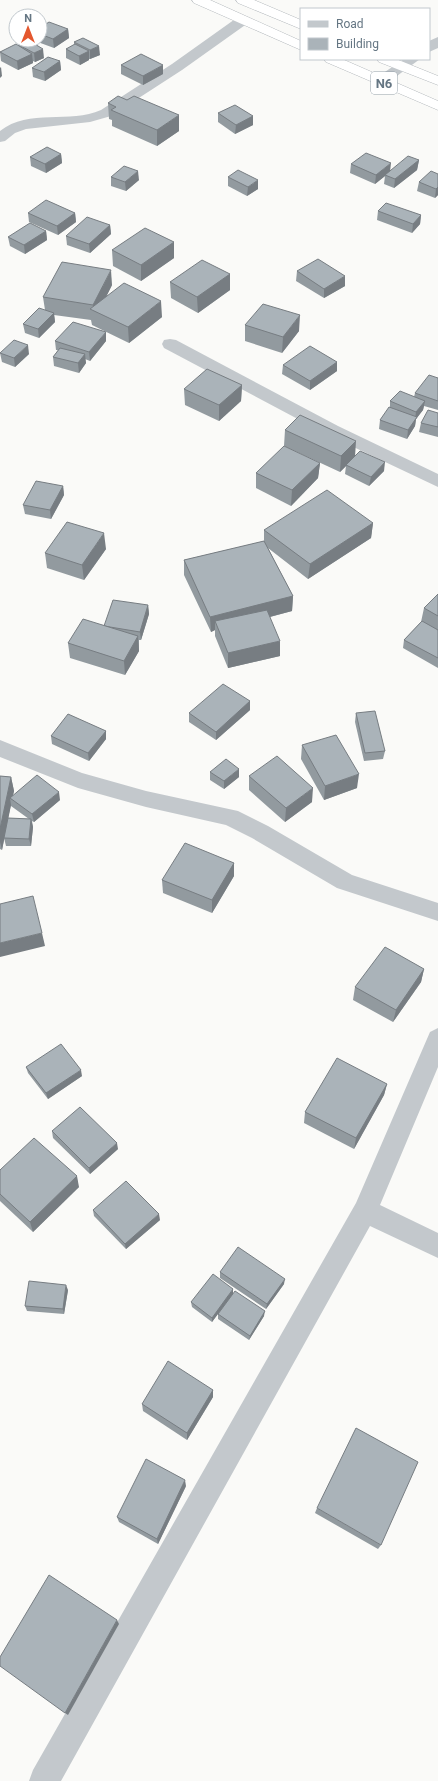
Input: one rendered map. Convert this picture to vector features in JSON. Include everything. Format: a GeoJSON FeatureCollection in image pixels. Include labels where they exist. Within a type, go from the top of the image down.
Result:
{"type":"FeatureCollection","features":[{"type":"Feature","properties":{"kind":"highway"},"geometry":{"type":"LineString","coordinates":[[199,0],[300,46]]}},
{"type":"Feature","properties":{"kind":"highway"},"geometry":{"type":"LineString","coordinates":[[243,0],[300,25]]}},
{"type":"Feature","properties":{"kind":"highway","name":"N6"},"geometry":{"type":"LineString","coordinates":[[333,60],[438,106]]}},
{"type":"Feature","properties":{"kind":"highway","name":"N6"},"geometry":{"type":"LineString","coordinates":[[390,60],[408,63],[438,81]]}},
{"type":"Feature","properties":{"kind":"street"},"geometry":{"type":"LineString","coordinates":[[0,138],[4,134],[19,127],[46,121],[78,121],[102,115],[170,74],[243,20]]}},
{"type":"Feature","properties":{"kind":"street"},"geometry":{"type":"LineString","coordinates":[[381,82],[408,63]]}},
{"type":"Feature","properties":{"kind":"street"},"geometry":{"type":"LineString","coordinates":[[170,344],[332,430],[438,481]]}},
{"type":"Feature","properties":{"kind":"street"},"geometry":{"type":"LineString","coordinates":[[0,748],[78,780],[146,799],[230,817],[260,832],[345,882],[438,912]]}},
{"type":"Feature","properties":{"kind":"street"},"geometry":{"type":"LineString","coordinates":[[44,1781],[365,1211],[438,1039]]}},
{"type":"Feature","properties":{"kind":"street"},"geometry":{"type":"LineString","coordinates":[[365,1211],[438,1246]]}},
{"type":"Feature","properties":{"kind":"building"},"geometry":{"type":"Polygon","coordinates":[[[48,23],[68,29],[53,39],[48,37],[48,23]]]}},
{"type":"Feature","properties":{"kind":"building"},"geometry":{"type":"Polygon","coordinates":[[[83,38],[99,46],[90,50],[74,42],[83,38]]]}},
{"type":"Feature","properties":{"kind":"building"},"geometry":{"type":"Polygon","coordinates":[[[75,44],[89,51],[79,56],[66,49],[75,44]]]}},
{"type":"Feature","properties":{"kind":"building"},"geometry":{"type":"Polygon","coordinates":[[[8,48],[22,48],[32,54],[17,61],[0,52],[8,48]]]}},
{"type":"Feature","properties":{"kind":"building"},"geometry":{"type":"Polygon","coordinates":[[[25,48],[43,49],[34,53],[25,48]]]}},
{"type":"Feature","properties":{"kind":"building"},"geometry":{"type":"Polygon","coordinates":[[[141,54],[163,65],[143,76],[121,65],[141,54]]]}},
{"type":"Feature","properties":{"kind":"building"},"geometry":{"type":"Polygon","coordinates":[[[48,57],[60,61],[44,72],[32,68],[48,57]]]}},
{"type":"Feature","properties":{"kind":"building"},"geometry":{"type":"Polygon","coordinates":[[[118,96],[127,100],[134,96],[179,115],[157,130],[111,110],[116,107],[108,103],[118,96]]]}},
{"type":"Feature","properties":{"kind":"building"},"geometry":{"type":"Polygon","coordinates":[[[235,105],[253,116],[236,125],[218,113],[235,105]]]}},
{"type":"Feature","properties":{"kind":"building"},"geometry":{"type":"Polygon","coordinates":[[[47,147],[61,154],[45,164],[30,157],[47,147]]]}},
{"type":"Feature","properties":{"kind":"building"},"geometry":{"type":"Polygon","coordinates":[[[366,153],[391,163],[376,175],[351,164],[366,153]]]}},
{"type":"Feature","properties":{"kind":"building"},"geometry":{"type":"Polygon","coordinates":[[[408,156],[419,160],[395,179],[385,175],[408,156]]]}},
{"type":"Feature","properties":{"kind":"building"},"geometry":{"type":"Polygon","coordinates":[[[124,166],[138,171],[125,182],[111,177],[124,166]]]}},
{"type":"Feature","properties":{"kind":"building"},"geometry":{"type":"Polygon","coordinates":[[[238,170],[258,180],[248,187],[228,177],[238,170]]]}},
{"type":"Feature","properties":{"kind":"building"},"geometry":{"type":"Polygon","coordinates":[[[431,171],[438,174],[438,187],[436,189],[419,182],[431,171]]]}},
{"type":"Feature","properties":{"kind":"building"},"geometry":{"type":"Polygon","coordinates":[[[46,200],[75,213],[57,226],[28,213],[46,200]]]}},
{"type":"Feature","properties":{"kind":"building"},"geometry":{"type":"Polygon","coordinates":[[[386,203],[421,215],[413,224],[378,211],[386,203]]]}},
{"type":"Feature","properties":{"kind":"building"},"geometry":{"type":"Polygon","coordinates":[[[87,217],[110,225],[89,244],[66,236],[87,217]]]}},
{"type":"Feature","properties":{"kind":"building"},"geometry":{"type":"Polygon","coordinates":[[[30,223],[46,231],[24,245],[8,237],[30,223]]]}},
{"type":"Feature","properties":{"kind":"building"},"geometry":{"type":"Polygon","coordinates":[[[145,228],[174,242],[141,265],[112,250],[145,228]]]}},
{"type":"Feature","properties":{"kind":"building"},"geometry":{"type":"Polygon","coordinates":[[[318,259],[345,276],[324,289],[297,271],[318,259]]]}},
{"type":"Feature","properties":{"kind":"building"},"geometry":{"type":"Polygon","coordinates":[[[202,260],[230,274],[197,297],[170,282],[202,260]]]}},
{"type":"Feature","properties":{"kind":"building"},"geometry":{"type":"Polygon","coordinates":[[[62,262],[111,270],[93,305],[43,297],[62,262]]]}},
{"type":"Feature","properties":{"kind":"building"},"geometry":{"type":"Polygon","coordinates":[[[124,283],[161,301],[128,327],[90,309],[124,283]]]}},
{"type":"Feature","properties":{"kind":"building"},"geometry":{"type":"Polygon","coordinates":[[[263,304],[300,315],[283,337],[245,325],[263,304]]]}},
{"type":"Feature","properties":{"kind":"building"},"geometry":{"type":"Polygon","coordinates":[[[39,308],[54,313],[38,329],[23,324],[39,308]]]}},
{"type":"Feature","properties":{"kind":"building"},"geometry":{"type":"Polygon","coordinates":[[[73,322],[106,332],[89,352],[55,341],[73,322]]]}},
{"type":"Feature","properties":{"kind":"building"},"geometry":{"type":"Polygon","coordinates":[[[14,340],[28,345],[14,358],[0,353],[14,340]]]}},
{"type":"Feature","properties":{"kind":"building"},"geometry":{"type":"Polygon","coordinates":[[[310,346],[337,362],[310,381],[283,365],[310,346]]]}},
{"type":"Feature","properties":{"kind":"building"},"geometry":{"type":"Polygon","coordinates":[[[60,348],[85,354],[78,363],[53,357],[60,348]]]}},
{"type":"Feature","properties":{"kind":"building"},"geometry":{"type":"Polygon","coordinates":[[[207,369],[242,385],[219,405],[184,389],[207,369]]]}},
{"type":"Feature","properties":{"kind":"building"},"geometry":{"type":"Polygon","coordinates":[[[429,375],[438,378],[438,401],[415,393],[429,375]]]}},
{"type":"Feature","properties":{"kind":"building"},"geometry":{"type":"Polygon","coordinates":[[[400,391],[425,401],[416,412],[390,401],[400,391]]]}},
{"type":"Feature","properties":{"kind":"building"},"geometry":{"type":"Polygon","coordinates":[[[389,407],[417,417],[408,430],[380,420],[389,407]]]}},
{"type":"Feature","properties":{"kind":"building"},"geometry":{"type":"Polygon","coordinates":[[[428,410],[438,413],[438,427],[421,423],[428,410]]]}},
{"type":"Feature","properties":{"kind":"building"},"geometry":{"type":"Polygon","coordinates":[[[300,415],[356,441],[341,456],[285,430],[300,415]]]}},
{"type":"Feature","properties":{"kind":"building"},"geometry":{"type":"Polygon","coordinates":[[[284,446],[320,463],[292,490],[256,473],[284,446]]]}},
{"type":"Feature","properties":{"kind":"building"},"geometry":{"type":"Polygon","coordinates":[[[360,451],[385,462],[371,477],[346,465],[360,451]]]}},
{"type":"Feature","properties":{"kind":"building"},"geometry":{"type":"Polygon","coordinates":[[[36,481],[63,486],[50,510],[23,505],[36,481]]]}},
{"type":"Feature","properties":{"kind":"building"},"geometry":{"type":"Polygon","coordinates":[[[327,490],[373,523],[310,564],[264,530],[327,490]]]}},
{"type":"Feature","properties":{"kind":"building"},"geometry":{"type":"Polygon","coordinates":[[[67,522],[104,533],[82,565],[45,553],[67,522]]]}},
{"type":"Feature","properties":{"kind":"building"},"geometry":{"type":"Polygon","coordinates":[[[264,541],[293,596],[210,617],[184,560],[264,541]]]}},
{"type":"Feature","properties":{"kind":"building"},"geometry":{"type":"Polygon","coordinates":[[[438,594],[438,616],[424,608],[438,594]]]}},
{"type":"Feature","properties":{"kind":"building"},"geometry":{"type":"Polygon","coordinates":[[[113,600],[148,605],[140,632],[104,626],[113,600]]]}},
{"type":"Feature","properties":{"kind":"building"},"geometry":{"type":"Polygon","coordinates":[[[267,610],[280,641],[228,653],[215,621],[267,610]]]}},
{"type":"Feature","properties":{"kind":"building"},"geometry":{"type":"Polygon","coordinates":[[[83,619],[138,636],[124,661],[68,643],[83,619]]]}},
{"type":"Feature","properties":{"kind":"building"},"geometry":{"type":"Polygon","coordinates":[[[422,621],[438,630],[438,658],[404,640],[422,621]]]}},
{"type":"Feature","properties":{"kind":"building"},"geometry":{"type":"Polygon","coordinates":[[[223,684],[250,701],[216,732],[189,713],[223,684]]]}},
{"type":"Feature","properties":{"kind":"building"},"geometry":{"type":"Polygon","coordinates":[[[375,711],[385,751],[365,753],[356,713],[375,711]]]}},
{"type":"Feature","properties":{"kind":"building"},"geometry":{"type":"Polygon","coordinates":[[[68,714],[106,731],[88,753],[51,736],[68,714]]]}},
{"type":"Feature","properties":{"kind":"building"},"geometry":{"type":"Polygon","coordinates":[[[336,735],[359,774],[325,786],[302,745],[336,735]]]}},
{"type":"Feature","properties":{"kind":"building"},"geometry":{"type":"Polygon","coordinates":[[[277,756],[313,788],[286,808],[249,776],[277,756]]]}},
{"type":"Feature","properties":{"kind":"building"},"geometry":{"type":"Polygon","coordinates":[[[226,759],[239,769],[224,781],[210,772],[226,759]]]}},
{"type":"Feature","properties":{"kind":"building"},"geometry":{"type":"Polygon","coordinates":[[[37,775],[59,792],[32,814],[10,798],[37,775]]]}},
{"type":"Feature","properties":{"kind":"building"},"geometry":{"type":"Polygon","coordinates":[[[0,776],[11,777],[0,829],[0,776]]]}},
{"type":"Feature","properties":{"kind":"building"},"geometry":{"type":"Polygon","coordinates":[[[8,818],[31,819],[29,839],[4,838],[8,818]]]}},
{"type":"Feature","properties":{"kind":"building"},"geometry":{"type":"Polygon","coordinates":[[[185,843],[234,863],[212,900],[162,880],[185,843]]]}},
{"type":"Feature","properties":{"kind":"building"},"geometry":{"type":"Polygon","coordinates":[[[33,896],[42,933],[0,943],[0,904],[33,896]]]}},
{"type":"Feature","properties":{"kind":"building"},"geometry":{"type":"Polygon","coordinates":[[[385,947],[424,969],[396,1010],[355,987],[385,947]]]}},
{"type":"Feature","properties":{"kind":"building"},"geometry":{"type":"Polygon","coordinates":[[[61,1044],[81,1070],[46,1093],[26,1067],[61,1044]]]}},
{"type":"Feature","properties":{"kind":"building"},"geometry":{"type":"Polygon","coordinates":[[[337,1058],[387,1084],[356,1138],[305,1112],[337,1058]]]}},
{"type":"Feature","properties":{"kind":"building"},"geometry":{"type":"Polygon","coordinates":[[[80,1107],[117,1143],[89,1168],[52,1131],[80,1107]]]}},
{"type":"Feature","properties":{"kind":"building"},"geometry":{"type":"Polygon","coordinates":[[[34,1138],[77,1176],[30,1222],[0,1194],[0,1170],[34,1138]]]}},
{"type":"Feature","properties":{"kind":"building"},"geometry":{"type":"Polygon","coordinates":[[[126,1181],[159,1214],[125,1244],[93,1210],[126,1181]]]}},
{"type":"Feature","properties":{"kind":"building"},"geometry":{"type":"Polygon","coordinates":[[[238,1247],[285,1279],[267,1304],[220,1272],[238,1247]]]}},
{"type":"Feature","properties":{"kind":"building"},"geometry":{"type":"Polygon","coordinates":[[[213,1274],[233,1289],[212,1318],[191,1302],[213,1274]]]}},
{"type":"Feature","properties":{"kind":"building"},"geometry":{"type":"Polygon","coordinates":[[[29,1281],[66,1285],[63,1309],[25,1306],[29,1281]]]}},
{"type":"Feature","properties":{"kind":"building"},"geometry":{"type":"Polygon","coordinates":[[[235,1291],[265,1311],[250,1336],[218,1314],[235,1291]]]}},
{"type":"Feature","properties":{"kind":"building"},"geometry":{"type":"Polygon","coordinates":[[[168,1361],[213,1390],[187,1433],[142,1404],[168,1361]]]}},
{"type":"Feature","properties":{"kind":"building"},"geometry":{"type":"Polygon","coordinates":[[[356,1428],[418,1462],[381,1545],[317,1508],[356,1428]]]}},
{"type":"Feature","properties":{"kind":"building"},"geometry":{"type":"Polygon","coordinates":[[[146,1459],[185,1480],[157,1539],[117,1517],[146,1459]]]}},
{"type":"Feature","properties":{"kind":"building"},"geometry":{"type":"Polygon","coordinates":[[[49,1575],[117,1620],[65,1713],[0,1666],[0,1657],[49,1575]]]}}]}
